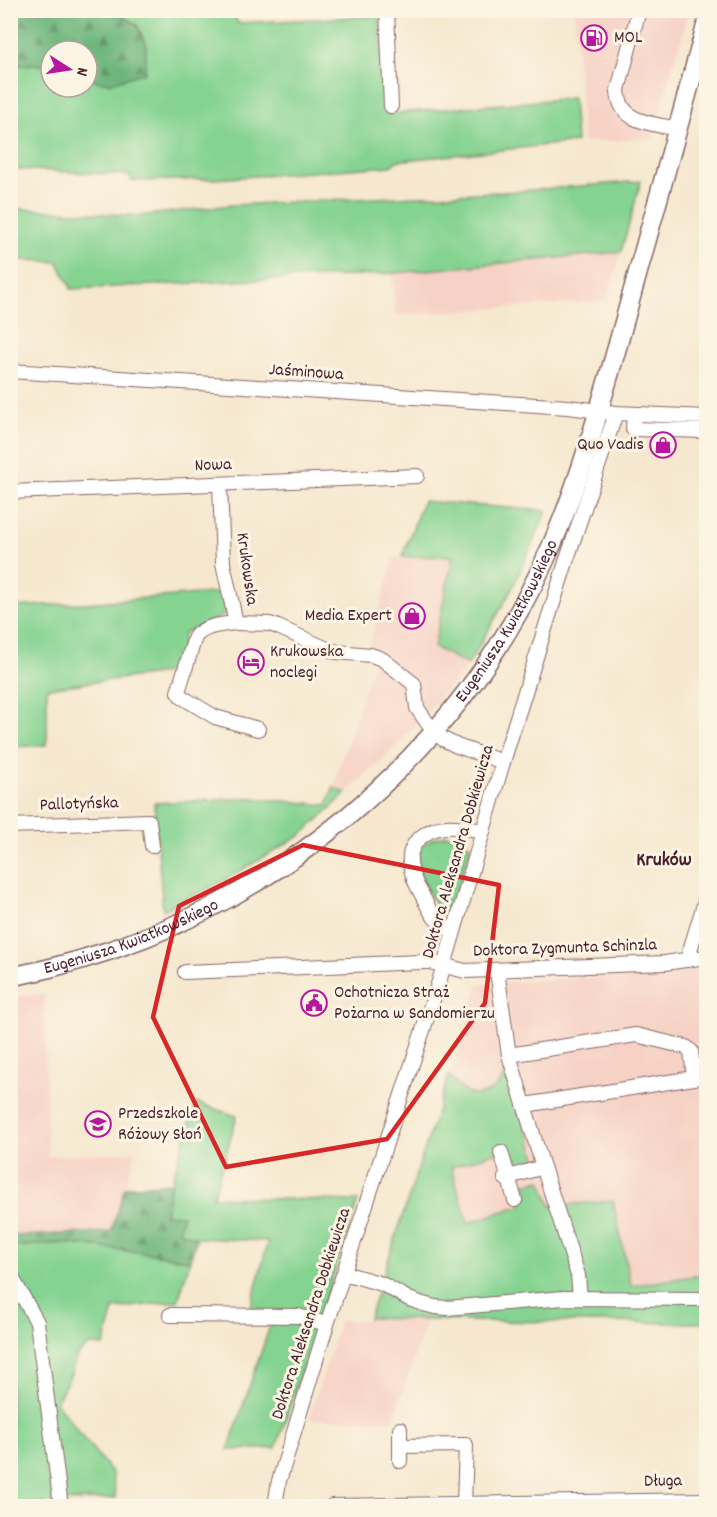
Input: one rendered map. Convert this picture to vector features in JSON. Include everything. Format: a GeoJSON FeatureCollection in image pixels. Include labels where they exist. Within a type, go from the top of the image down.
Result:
{"type":"FeatureCollection","features":[{"type":"Feature","properties":{"kind":"main road","name":"Eugeniusza Kwiatkowskiego"},"geometry":{"type":"LineString","coordinates":[[10,977],[56,967],[132,943],[186,920],[285,864],[345,819],[390,778],[465,694],[489,661],[533,585],[607,412],[706,26]]}},
{"type":"Feature","properties":{"kind":"street"},"geometry":{"type":"LineString","coordinates":[[387,10],[391,106]]}},
{"type":"Feature","properties":{"kind":"street"},"geometry":{"type":"LineString","coordinates":[[639,10],[618,90],[619,99],[622,107],[632,117],[678,129]]}},
{"type":"Feature","properties":{"kind":"street","name":"Jaśminowa"},"geometry":{"type":"LineString","coordinates":[[10,371],[706,417]]}},
{"type":"Feature","properties":{"kind":"street","name":"Doktora Aleksandra Dobkiewicza"},"geometry":{"type":"LineString","coordinates":[[275,1506],[279,1481],[327,1324],[444,966],[503,762],[566,562],[607,412]]}},
{"type":"Feature","properties":{"kind":"street"},"geometry":{"type":"LineString","coordinates":[[634,414],[633,429],[706,431]]}},
{"type":"Feature","properties":{"kind":"street","name":"Nowa"},"geometry":{"type":"LineString","coordinates":[[10,492],[417,476]]}},
{"type":"Feature","properties":{"kind":"street","name":"Krukowska"},"geometry":{"type":"LineString","coordinates":[[220,484],[223,563],[236,623],[270,624],[327,649],[371,655],[382,659],[414,684],[417,708],[433,731],[457,746],[503,762]]}},
{"type":"Feature","properties":{"kind":"street"},"geometry":{"type":"LineString","coordinates":[[236,623],[207,628],[199,632],[195,637],[178,692],[182,697],[215,717],[258,729]]}},
{"type":"Feature","properties":{"kind":"street","name":"Pallotyńska"},"geometry":{"type":"LineString","coordinates":[[10,826],[149,821],[152,846]]}},
{"type":"Feature","properties":{"kind":"street"},"geometry":{"type":"LineString","coordinates":[[453,931],[436,920],[413,879],[409,859],[412,848],[419,838],[434,828],[446,826],[483,831]]}},
{"type":"Feature","properties":{"kind":"street"},"geometry":{"type":"LineString","coordinates":[[687,960],[706,898]]}},
{"type":"Feature","properties":{"kind":"street","name":"Doktora Zygmunta Schinzla"},"geometry":{"type":"LineString","coordinates":[[185,972],[421,962],[430,962],[465,971],[664,963],[706,957]]}},
{"type":"Feature","properties":{"kind":"street"},"geometry":{"type":"LineString","coordinates":[[497,970],[509,1055],[578,1275],[580,1298]]}},
{"type":"Feature","properties":{"kind":"street"},"geometry":{"type":"LineString","coordinates":[[509,1055],[640,1035],[686,1047],[692,1051],[700,1077],[525,1105]]}},
{"type":"Feature","properties":{"kind":"street"},"geometry":{"type":"LineString","coordinates":[[501,1152],[515,1200]]}},
{"type":"Feature","properties":{"kind":"street"},"geometry":{"type":"LineString","coordinates":[[507,1178],[543,1167]]}},
{"type":"Feature","properties":{"kind":"street"},"geometry":{"type":"LineString","coordinates":[[344,1273],[382,1284],[410,1299],[435,1307],[447,1308],[564,1298],[706,1299]]}},
{"type":"Feature","properties":{"kind":"street"},"geometry":{"type":"LineString","coordinates":[[10,1274],[37,1322],[61,1506]]}},
{"type":"Feature","properties":{"kind":"street"},"geometry":{"type":"LineString","coordinates":[[170,1315],[298,1316],[327,1324]]}},
{"type":"Feature","properties":{"kind":"street"},"geometry":{"type":"LineString","coordinates":[[400,1429],[400,1461]]}},
{"type":"Feature","properties":{"kind":"street"},"geometry":{"type":"LineString","coordinates":[[400,1446],[466,1445],[464,1504]]}},
{"type":"Feature","properties":{"kind":"street","name":"Długa"},"geometry":{"type":"LineString","coordinates":[[332,1506],[706,1500]]}},
{"type":"Feature","properties":{"kind":"highlighted area"},"geometry":{"type":"Polygon","coordinates":[[[303,845],[499,885],[485,1003],[387,1139],[226,1167],[153,1017],[179,906],[303,845]]]}},
{"type":"Feature","properties":{"kind":"shaded area"},"geometry":{"type":"Polygon","coordinates":[[[574,11],[689,11],[652,139],[583,142],[574,11]]]}},
{"type":"Feature","properties":{"kind":"shaded area"},"geometry":{"type":"Polygon","coordinates":[[[621,252],[607,301],[396,315],[392,273],[621,252]]]}},
{"type":"Feature","properties":{"kind":"shaded area"},"geometry":{"type":"Polygon","coordinates":[[[454,556],[434,647],[468,665],[416,726],[347,793],[333,788],[374,661],[369,646],[394,558],[454,556]]]}},
{"type":"Feature","properties":{"kind":"shaded area"},"geometry":{"type":"Polygon","coordinates":[[[706,967],[706,1323],[427,1319],[393,1420],[309,1419],[340,1320],[367,1319],[479,984],[641,975],[706,967]]]}},
{"type":"Feature","properties":{"kind":"shaded area"},"geometry":{"type":"Polygon","coordinates":[[[44,994],[48,1156],[136,1152],[111,1232],[11,1236],[10,998],[44,994]]]}},
{"type":"Feature","properties":{"kind":"green space"},"geometry":{"type":"Polygon","coordinates":[[[10,11],[114,11],[137,25],[146,44],[145,72],[111,83],[99,81],[99,39],[39,39],[39,65],[11,66],[10,11]]]}},
{"type":"Feature","properties":{"kind":"green space"},"geometry":{"type":"Polygon","coordinates":[[[114,11],[235,11],[237,23],[380,16],[386,114],[573,98],[576,142],[396,161],[391,166],[214,179],[131,181],[130,175],[11,169],[10,66],[39,65],[39,99],[99,99],[99,81],[111,83],[146,44],[137,25],[114,11]]]}},
{"type":"Feature","properties":{"kind":"green space"},"geometry":{"type":"Polygon","coordinates":[[[641,181],[621,252],[383,274],[71,289],[58,262],[11,259],[11,208],[138,216],[233,205],[521,191],[641,181]]]}},
{"type":"Feature","properties":{"kind":"green space"},"geometry":{"type":"Polygon","coordinates":[[[423,501],[547,511],[510,593],[468,665],[434,647],[453,556],[402,557],[423,501]]]}},
{"type":"Feature","properties":{"kind":"green space"},"geometry":{"type":"Polygon","coordinates":[[[223,592],[229,613],[184,633],[181,661],[172,661],[173,672],[47,688],[47,745],[11,747],[11,607],[223,592]]]}},
{"type":"Feature","properties":{"kind":"green space"},"geometry":{"type":"Polygon","coordinates":[[[333,788],[347,793],[300,836],[221,882],[163,910],[154,803],[252,798],[327,805],[333,788]]]}},
{"type":"Feature","properties":{"kind":"green space"},"geometry":{"type":"Polygon","coordinates":[[[446,835],[459,838],[470,845],[449,915],[440,913],[425,886],[418,867],[421,849],[428,841],[446,835]]]}},
{"type":"Feature","properties":{"kind":"green space"},"geometry":{"type":"Polygon","coordinates":[[[507,1064],[538,1164],[513,1171],[506,1149],[451,1167],[468,1223],[522,1205],[517,1186],[541,1180],[551,1206],[613,1201],[631,1286],[706,1274],[706,1323],[369,1318],[449,1075],[464,1091],[479,1095],[501,1082],[507,1064]]]}},
{"type":"Feature","properties":{"kind":"green space"},"geometry":{"type":"Polygon","coordinates":[[[196,1103],[237,1116],[213,1197],[358,1201],[276,1448],[228,1450],[271,1323],[247,1321],[268,1241],[197,1238],[179,1231],[165,1215],[171,1183],[196,1103]]]}},
{"type":"Feature","properties":{"kind":"green space"},"geometry":{"type":"Polygon","coordinates":[[[171,1183],[165,1214],[183,1215],[179,1231],[197,1238],[190,1260],[63,1243],[11,1247],[11,1236],[111,1232],[125,1187],[171,1183]]]}},
{"type":"Feature","properties":{"kind":"green space"},"geometry":{"type":"Polygon","coordinates":[[[63,1243],[190,1260],[178,1301],[114,1309],[104,1346],[89,1345],[77,1355],[70,1376],[56,1403],[112,1473],[116,1498],[11,1506],[11,1247],[63,1243]]]}},
{"type":"Feature","properties":{"kind":"place","name":"MOL"},"geometry":{"type":"Point","coordinates":[594,38]}},
{"type":"Feature","properties":{"kind":"place","name":"Quo Vadis"},"geometry":{"type":"Point","coordinates":[663,445]}},
{"type":"Feature","properties":{"kind":"place","name":"Media Expert"},"geometry":{"type":"Point","coordinates":[412,616]}},
{"type":"Feature","properties":{"kind":"place","name":"Krukowska noclegi"},"geometry":{"type":"Point","coordinates":[251,662]}},
{"type":"Feature","properties":{"kind":"place","name":"Ochotnicza Straż Pożarna w Sandomierzu"},"geometry":{"type":"Point","coordinates":[314,1003]}},
{"type":"Feature","properties":{"kind":"place","name":"Przedszkole Różowy Słoń"},"geometry":{"type":"Point","coordinates":[98,1124]}},
{"type":"Feature","properties":{"kind":"district","name":"Kruków"},"geometry":{"type":"Point","coordinates":[664,861]}}]}
